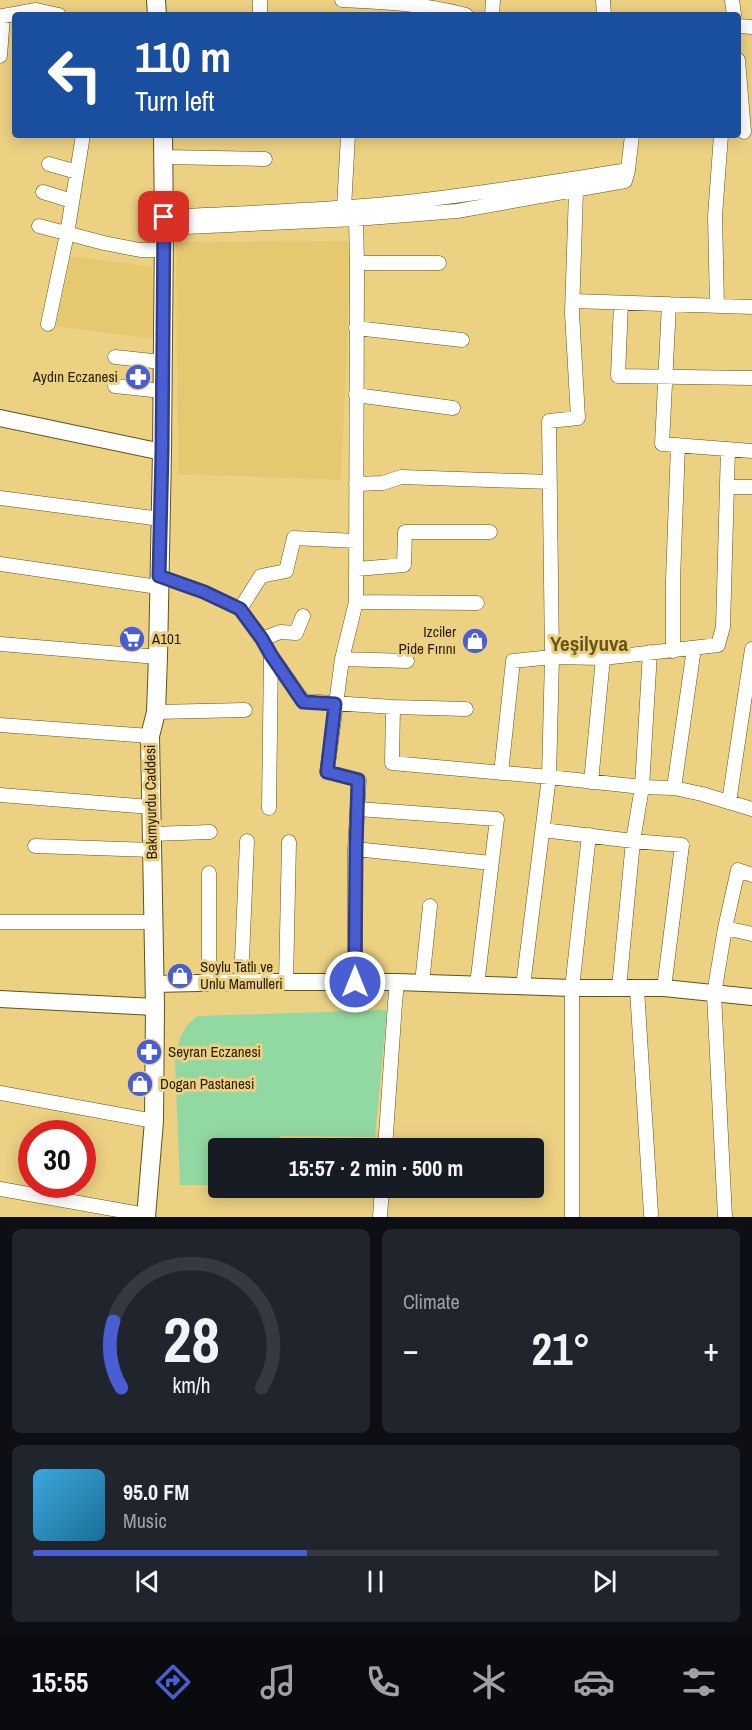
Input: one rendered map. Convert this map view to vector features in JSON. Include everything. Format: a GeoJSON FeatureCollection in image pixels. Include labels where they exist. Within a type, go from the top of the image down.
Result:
{"type":"FeatureCollection","features":[{"type":"Feature","properties":{"kind":"main road","name":"Bakımyurdu Caddesi"},"geometry":{"type":"LineString","coordinates":[[146,1216],[153,1121],[155,1007],[150,736],[156,712],[158,657],[164,250],[163,138]]}},
{"type":"Feature","properties":{"kind":"street"},"geometry":{"type":"LineString","coordinates":[[342,0],[388,8],[424,11],[444,9],[455,12]]}},
{"type":"Feature","properties":{"kind":"street"},"geometry":{"type":"LineString","coordinates":[[15,12],[36,5],[52,12]]}},
{"type":"Feature","properties":{"kind":"street"},"geometry":{"type":"LineString","coordinates":[[0,56],[3,16],[12,13]]}},
{"type":"Feature","properties":{"kind":"street"},"geometry":{"type":"LineString","coordinates":[[741,92],[745,135]]}},
{"type":"Feature","properties":{"kind":"street"},"geometry":{"type":"LineString","coordinates":[[48,324],[67,234],[83,138]]}},
{"type":"Feature","properties":{"kind":"street"},"geometry":{"type":"LineString","coordinates":[[344,207],[348,138]]}},
{"type":"Feature","properties":{"kind":"street"},"geometry":{"type":"LineString","coordinates":[[164,222],[356,219],[457,211],[576,191],[625,181],[632,138]]}},
{"type":"Feature","properties":{"kind":"street"},"geometry":{"type":"LineString","coordinates":[[717,306],[715,216],[721,138]]}},
{"type":"Feature","properties":{"kind":"street"},"geometry":{"type":"LineString","coordinates":[[164,158],[265,159]]}},
{"type":"Feature","properties":{"kind":"street"},"geometry":{"type":"LineString","coordinates":[[49,164],[77,172]]}},
{"type":"Feature","properties":{"kind":"street"},"geometry":{"type":"LineString","coordinates":[[164,222],[398,203],[517,188],[628,170]]}},
{"type":"Feature","properties":{"kind":"street"},"geometry":{"type":"LineString","coordinates":[[523,986],[549,777],[552,657],[549,421],[578,418],[572,313],[576,191]]}},
{"type":"Feature","properties":{"kind":"street"},"geometry":{"type":"LineString","coordinates":[[43,192],[72,201]]}},
{"type":"Feature","properties":{"kind":"street"},"geometry":{"type":"LineString","coordinates":[[355,982],[358,780],[327,772],[342,659],[356,602],[356,219]]}},
{"type":"Feature","properties":{"kind":"street"},"geometry":{"type":"LineString","coordinates":[[39,226],[140,250],[164,250]]}},
{"type":"Feature","properties":{"kind":"street"},"geometry":{"type":"LineString","coordinates":[[357,263],[439,263]]}},
{"type":"Feature","properties":{"kind":"street"},"geometry":{"type":"LineString","coordinates":[[573,301],[752,308]]}},
{"type":"Feature","properties":{"kind":"street"},"geometry":{"type":"LineString","coordinates":[[621,303],[618,376],[752,378]]}},
{"type":"Feature","properties":{"kind":"street"},"geometry":{"type":"LineString","coordinates":[[669,304],[662,444],[752,451]]}},
{"type":"Feature","properties":{"kind":"street"},"geometry":{"type":"LineString","coordinates":[[356,328],[462,340]]}},
{"type":"Feature","properties":{"kind":"street"},"geometry":{"type":"LineString","coordinates":[[116,357],[162,362]]}},
{"type":"Feature","properties":{"kind":"street"},"geometry":{"type":"LineString","coordinates":[[115,386],[162,391]]}},
{"type":"Feature","properties":{"kind":"street"},"geometry":{"type":"LineString","coordinates":[[356,396],[453,408]]}},
{"type":"Feature","properties":{"kind":"street"},"geometry":{"type":"LineString","coordinates":[[0,418],[162,452]]}},
{"type":"Feature","properties":{"kind":"street"},"geometry":{"type":"LineString","coordinates":[[673,651],[678,445]]}},
{"type":"Feature","properties":{"kind":"street"},"geometry":{"type":"LineString","coordinates":[[501,773],[513,661],[552,657],[603,658],[718,645],[723,627],[728,449]]}},
{"type":"Feature","properties":{"kind":"street"},"geometry":{"type":"LineString","coordinates":[[356,484],[383,483],[401,477],[550,482]]}},
{"type":"Feature","properties":{"kind":"street"},"geometry":{"type":"LineString","coordinates":[[727,487],[752,487]]}},
{"type":"Feature","properties":{"kind":"street"},"geometry":{"type":"LineString","coordinates":[[0,498],[161,519]]}},
{"type":"Feature","properties":{"kind":"street"},"geometry":{"type":"LineString","coordinates":[[357,569],[404,566],[405,531],[489,532]]}},
{"type":"Feature","properties":{"kind":"street"},"geometry":{"type":"LineString","coordinates":[[240,609],[261,576],[286,571],[294,538],[356,541]]}},
{"type":"Feature","properties":{"kind":"street"},"geometry":{"type":"LineString","coordinates":[[0,564],[159,582],[204,592],[240,609],[303,702],[466,709]]}},
{"type":"Feature","properties":{"kind":"street"},"geometry":{"type":"LineString","coordinates":[[356,602],[477,603]]}},
{"type":"Feature","properties":{"kind":"street"},"geometry":{"type":"LineString","coordinates":[[262,639],[280,632],[296,633],[303,616]]}},
{"type":"Feature","properties":{"kind":"street"},"geometry":{"type":"LineString","coordinates":[[0,644],[158,657]]}},
{"type":"Feature","properties":{"kind":"street"},"geometry":{"type":"LineString","coordinates":[[674,789],[694,648]]}},
{"type":"Feature","properties":{"kind":"street"},"geometry":{"type":"LineString","coordinates":[[729,802],[752,649]]}},
{"type":"Feature","properties":{"kind":"street"},"geometry":{"type":"LineString","coordinates":[[619,988],[633,841],[642,788],[650,652]]}},
{"type":"Feature","properties":{"kind":"street"},"geometry":{"type":"LineString","coordinates":[[269,808],[271,655]]}},
{"type":"Feature","properties":{"kind":"street"},"geometry":{"type":"LineString","coordinates":[[591,782],[603,658]]}},
{"type":"Feature","properties":{"kind":"street"},"geometry":{"type":"LineString","coordinates":[[342,659],[407,661]]}},
{"type":"Feature","properties":{"kind":"street"},"geometry":{"type":"LineString","coordinates":[[393,707],[392,763],[642,788],[674,789],[702,794],[752,809]]}},
{"type":"Feature","properties":{"kind":"street"},"geometry":{"type":"LineString","coordinates":[[156,712],[245,710]]}},
{"type":"Feature","properties":{"kind":"street"},"geometry":{"type":"LineString","coordinates":[[0,725],[150,736]]}},
{"type":"Feature","properties":{"kind":"street"},"geometry":{"type":"LineString","coordinates":[[0,795],[151,807]]}},
{"type":"Feature","properties":{"kind":"street"},"geometry":{"type":"LineString","coordinates":[[358,809],[497,819],[477,985]]}},
{"type":"Feature","properties":{"kind":"street"},"geometry":{"type":"LineString","coordinates":[[543,830],[682,845],[664,988]]}},
{"type":"Feature","properties":{"kind":"street"},"geometry":{"type":"LineString","coordinates":[[35,846],[152,842],[210,832]]}},
{"type":"Feature","properties":{"kind":"street"},"geometry":{"type":"LineString","coordinates":[[572,1217],[572,988],[589,835]]}},
{"type":"Feature","properties":{"kind":"street"},"geometry":{"type":"LineString","coordinates":[[241,982],[247,841]]}},
{"type":"Feature","properties":{"kind":"street"},"geometry":{"type":"LineString","coordinates":[[286,982],[288,842]]}},
{"type":"Feature","properties":{"kind":"street"},"geometry":{"type":"LineString","coordinates":[[356,849],[491,863]]}},
{"type":"Feature","properties":{"kind":"street"},"geometry":{"type":"LineString","coordinates":[[725,1217],[714,994],[738,870],[752,875]]}},
{"type":"Feature","properties":{"kind":"street"},"geometry":{"type":"LineString","coordinates":[[208,982],[209,873]]}},
{"type":"Feature","properties":{"kind":"street"},"geometry":{"type":"LineString","coordinates":[[422,983],[430,906]]}},
{"type":"Feature","properties":{"kind":"street"},"geometry":{"type":"LineString","coordinates":[[0,922],[152,922]]}},
{"type":"Feature","properties":{"kind":"street"},"geometry":{"type":"LineString","coordinates":[[725,928],[752,934]]}},
{"type":"Feature","properties":{"kind":"street"},"geometry":{"type":"LineString","coordinates":[[386,1138],[398,982]]}},
{"type":"Feature","properties":{"kind":"street"},"geometry":{"type":"LineString","coordinates":[[154,984],[398,982],[572,988],[664,988],[752,997]]}},
{"type":"Feature","properties":{"kind":"street"},"geometry":{"type":"LineString","coordinates":[[637,989],[651,1214]]}},
{"type":"Feature","properties":{"kind":"street"},"geometry":{"type":"LineString","coordinates":[[0,999],[155,1007]]}},
{"type":"Feature","properties":{"kind":"street"},"geometry":{"type":"LineString","coordinates":[[0,1093],[153,1121]]}},
{"type":"Feature","properties":{"kind":"street"},"geometry":{"type":"LineString","coordinates":[[0,1189],[146,1216]]}},
{"type":"Feature","properties":{"kind":"street"},"geometry":{"type":"LineString","coordinates":[[380,1217],[381,1198]]}},
{"type":"Feature","properties":{"kind":"shaded area"},"geometry":{"type":"Polygon","coordinates":[[[349,241],[341,480],[178,474],[176,242],[349,241]]]}},
{"type":"Feature","properties":{"kind":"shaded area"},"geometry":{"type":"Polygon","coordinates":[[[71,256],[152,267],[154,339],[56,326],[71,256]]]}},
{"type":"Feature","properties":{"kind":"green space"},"geometry":{"type":"Polygon","coordinates":[[[387,1010],[375,1137],[208,1138],[208,1185],[180,1185],[175,1062],[177,1048],[184,1030],[198,1016],[387,1010]]]}},
{"type":"Feature","properties":{"kind":"place","name":"Aydın Eczanesi"},"geometry":{"type":"Point","coordinates":[138,377]}},
{"type":"Feature","properties":{"kind":"place","name":"A101"},"geometry":{"type":"Point","coordinates":[132,639]}},
{"type":"Feature","properties":{"kind":"place","name":"Izciler Pide Fırını"},"geometry":{"type":"Point","coordinates":[475,641]}},
{"type":"Feature","properties":{"kind":"place","name":"Soylu Tatlı ve Unlu Mamulleri"},"geometry":{"type":"Point","coordinates":[180,976]}},
{"type":"Feature","properties":{"kind":"place","name":"Seyran Eczanesi"},"geometry":{"type":"Point","coordinates":[149,1052]}},
{"type":"Feature","properties":{"kind":"place","name":"Dogan Pastanesi"},"geometry":{"type":"Point","coordinates":[140,1084]}},
{"type":"Feature","properties":{"kind":"district","name":"Yeşilyuva"},"geometry":{"type":"Point","coordinates":[589,644]}},
{"type":"Feature","properties":{"kind":"route"},"geometry":{"type":"LineString","coordinates":[[164,217],[159,576],[204,592],[240,609],[303,702],[335,704],[327,772],[358,780],[355,982]]}}]}
